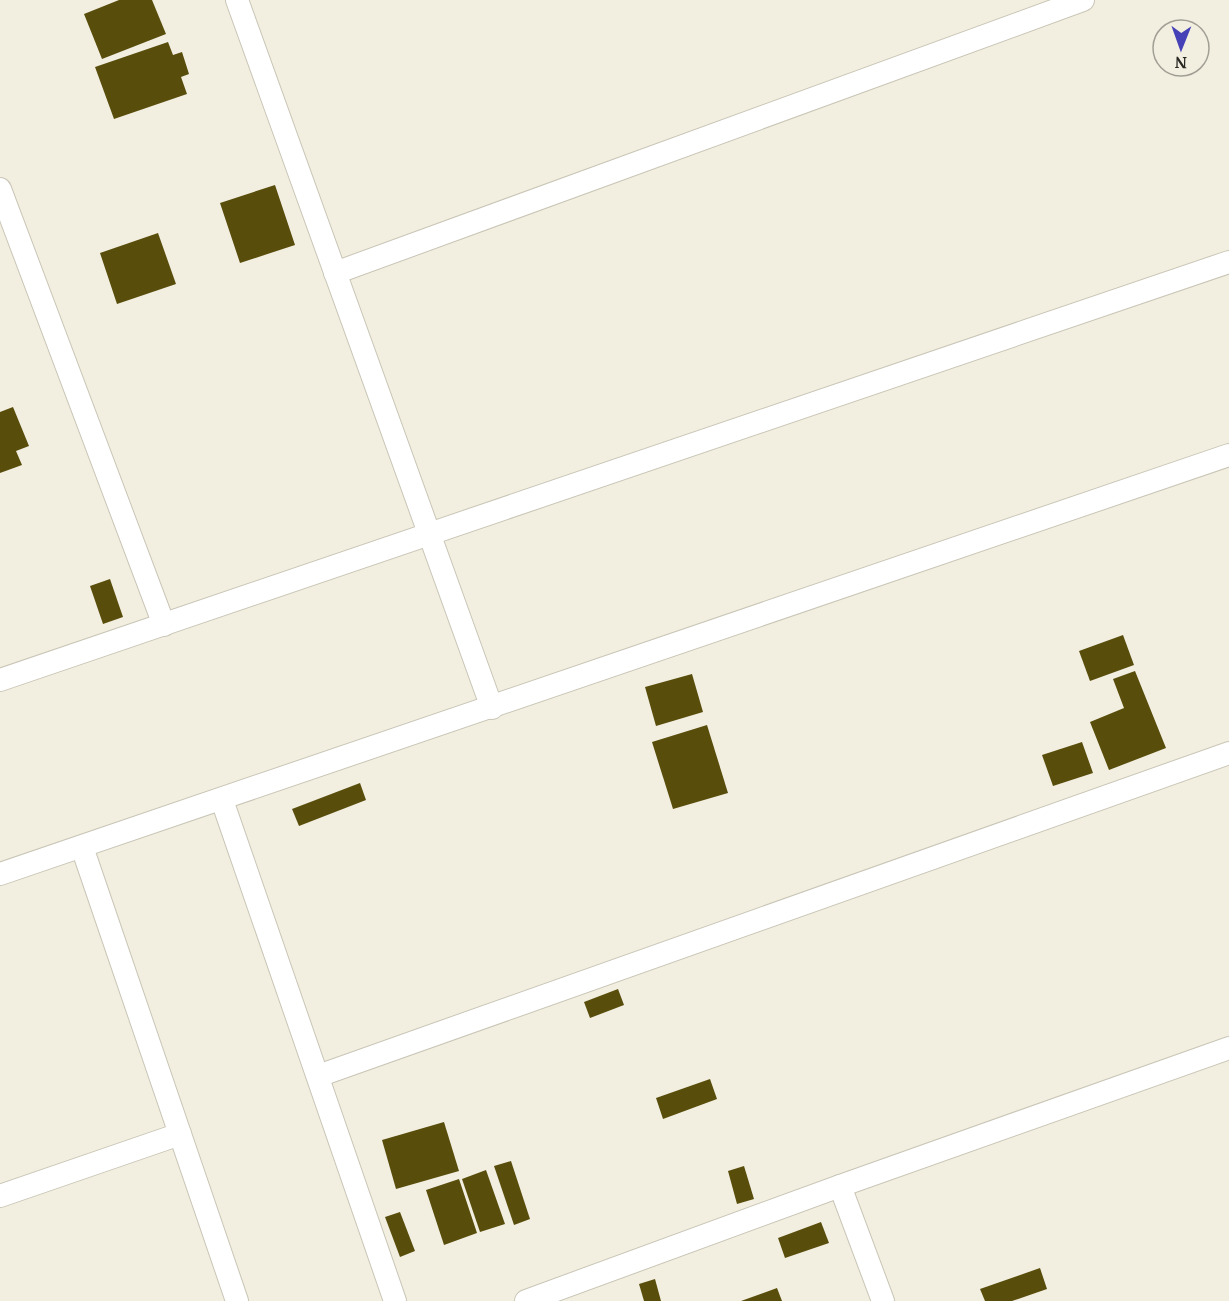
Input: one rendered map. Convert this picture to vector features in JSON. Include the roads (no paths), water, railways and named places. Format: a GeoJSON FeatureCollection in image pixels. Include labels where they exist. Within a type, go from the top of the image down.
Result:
{"type":"FeatureCollection","features":[{"type":"Feature","properties":{"kind":"street"},"geometry":{"type":"LineString","coordinates":[[237,0],[492,708]]}},
{"type":"Feature","properties":{"kind":"street"},"geometry":{"type":"LineString","coordinates":[[335,273],[1083,0]]}},
{"type":"Feature","properties":{"kind":"street"},"geometry":{"type":"LineString","coordinates":[[0,189],[164,625]]}},
{"type":"Feature","properties":{"kind":"street"},"geometry":{"type":"LineString","coordinates":[[0,680],[1229,262]]}},
{"type":"Feature","properties":{"kind":"street"},"geometry":{"type":"LineString","coordinates":[[0,874],[82,848],[1229,455]]}},
{"type":"Feature","properties":{"kind":"street"},"geometry":{"type":"LineString","coordinates":[[318,1076],[1229,753]]}},
{"type":"Feature","properties":{"kind":"street"},"geometry":{"type":"LineString","coordinates":[[222,800],[395,1301]]}},
{"type":"Feature","properties":{"kind":"street"},"geometry":{"type":"LineString","coordinates":[[82,848],[237,1301]]}},
{"type":"Feature","properties":{"kind":"street"},"geometry":{"type":"LineString","coordinates":[[526,1301],[840,1186],[1229,1048]]}},
{"type":"Feature","properties":{"kind":"street"},"geometry":{"type":"LineString","coordinates":[[0,1196],[180,1134]]}},
{"type":"Feature","properties":{"kind":"street"},"geometry":{"type":"LineString","coordinates":[[840,1186],[883,1301]]}}]}
